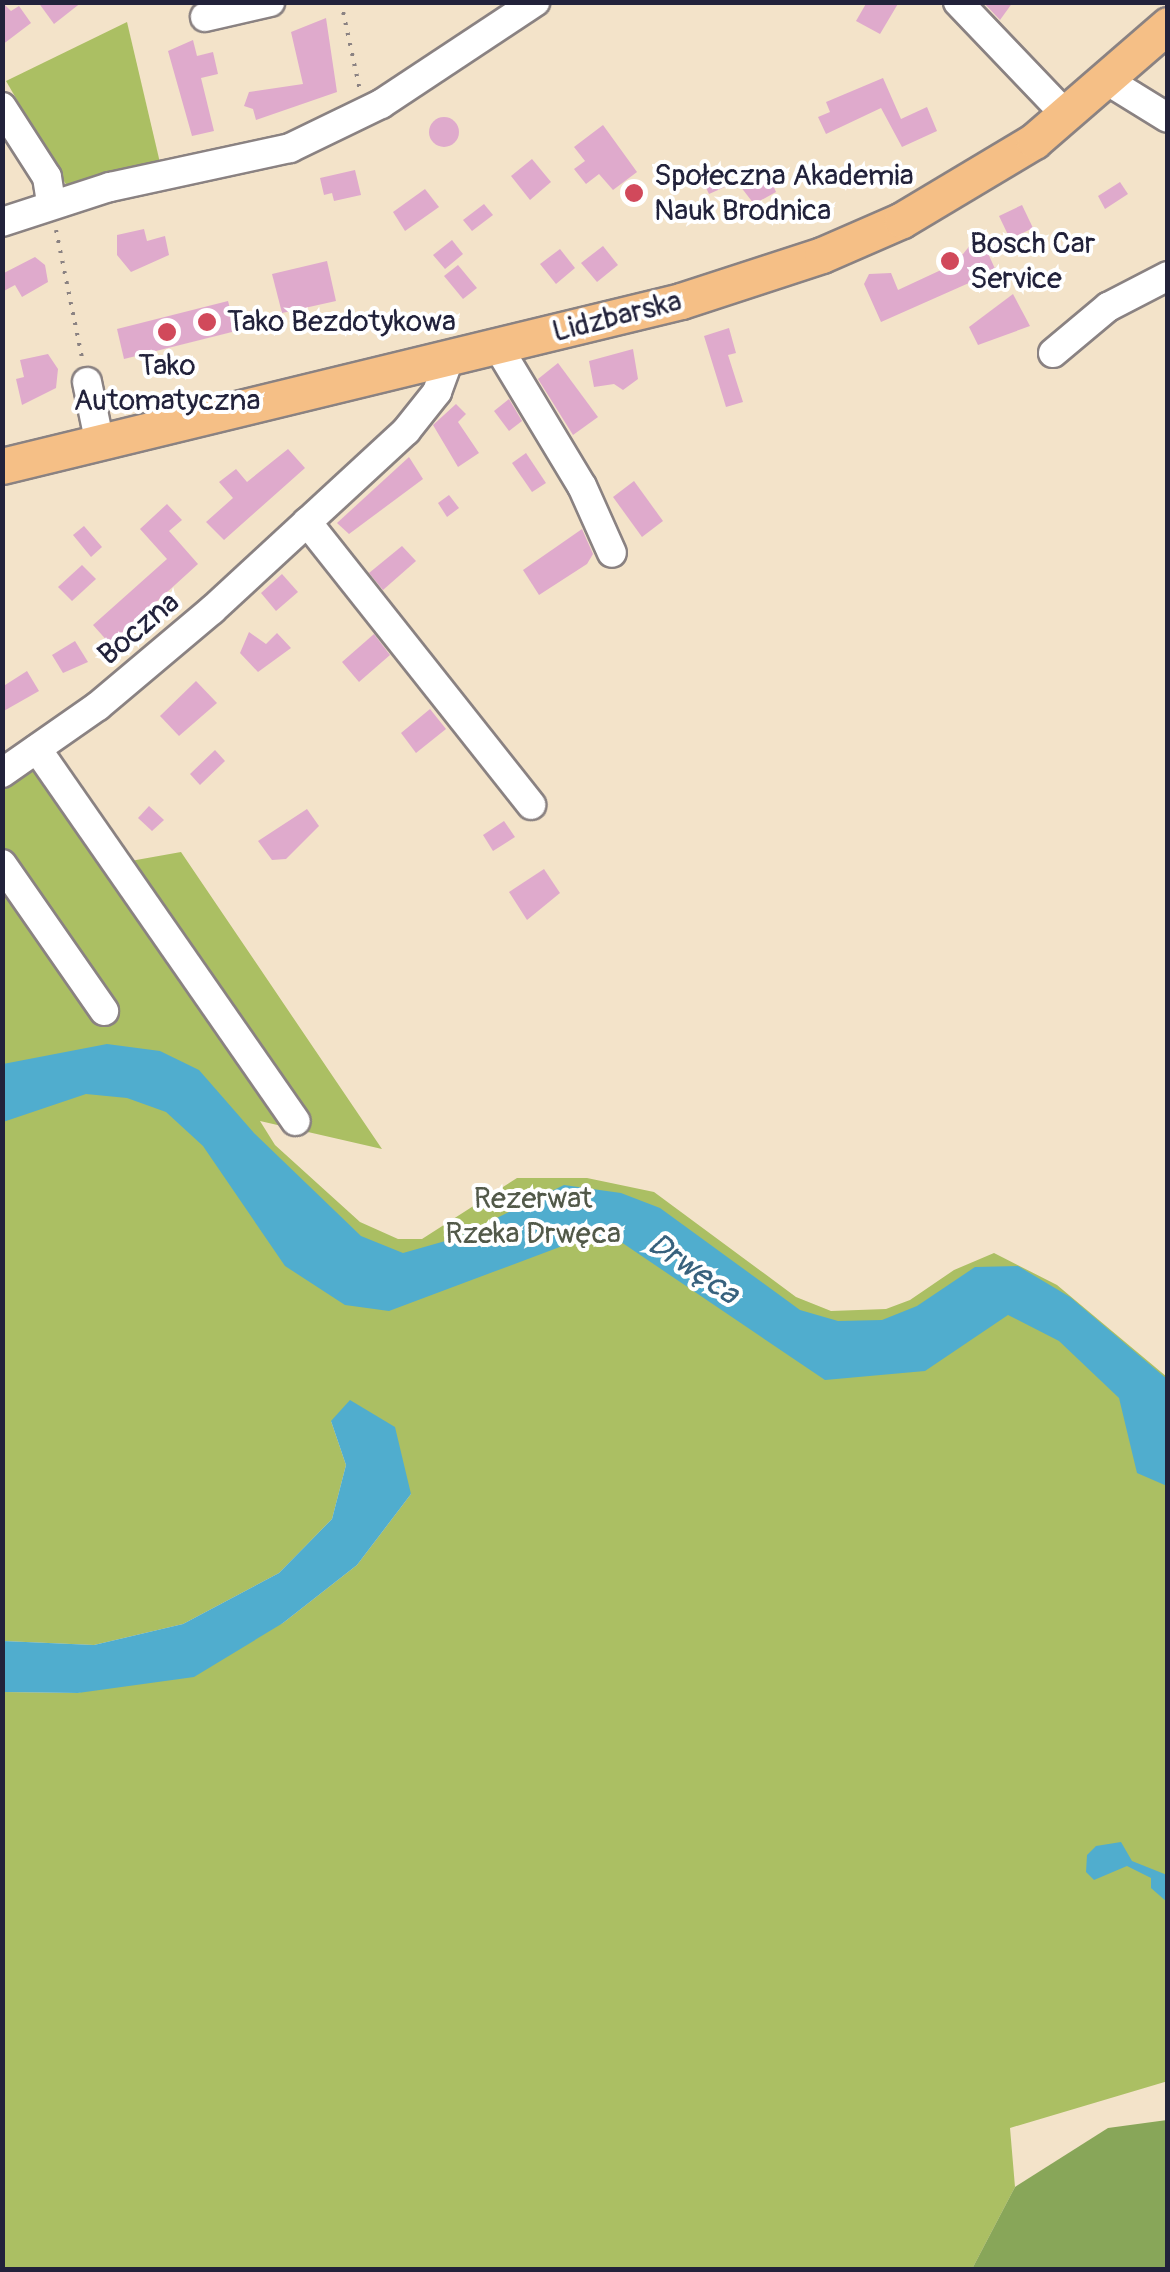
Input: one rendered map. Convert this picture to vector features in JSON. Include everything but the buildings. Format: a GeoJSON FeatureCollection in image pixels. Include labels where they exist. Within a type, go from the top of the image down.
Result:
{"type":"FeatureCollection","features":[{"type":"Feature","properties":{"kind":"main road","name":"Lidzbarska"},"geometry":{"type":"LineString","coordinates":[[2,466],[681,301],[822,255],[902,220],[1067,116],[1168,25]]}},
{"type":"Feature","properties":{"kind":"street"},"geometry":{"type":"LineString","coordinates":[[205,18],[270,2]]}},
{"type":"Feature","properties":{"kind":"street"},"geometry":{"type":"LineString","coordinates":[[2,222],[51,203],[290,148],[364,114],[534,2]]}},
{"type":"Feature","properties":{"kind":"street"},"geometry":{"type":"LineString","coordinates":[[958,2],[1067,116]]}},
{"type":"Feature","properties":{"kind":"street"},"geometry":{"type":"LineString","coordinates":[[1108,81],[1168,118]]}},
{"type":"Feature","properties":{"kind":"street"},"geometry":{"type":"LineString","coordinates":[[2,107],[47,177],[51,203]]}},
{"type":"Feature","properties":{"kind":"street"},"geometry":{"type":"LineString","coordinates":[[1052,352],[1108,307],[1168,276]]}},
{"type":"Feature","properties":{"kind":"street"},"geometry":{"type":"LineString","coordinates":[[498,347],[582,486],[612,553]]}},
{"type":"Feature","properties":{"kind":"street","name":"Boczna"},"geometry":{"type":"LineString","coordinates":[[2,773],[98,706],[307,522],[424,412],[449,360]]}},
{"type":"Feature","properties":{"kind":"street"},"geometry":{"type":"LineString","coordinates":[[88,382],[100,444]]}},
{"type":"Feature","properties":{"kind":"street"},"geometry":{"type":"LineString","coordinates":[[307,522],[532,806]]}},
{"type":"Feature","properties":{"kind":"street"},"geometry":{"type":"LineString","coordinates":[[37,749],[296,1121]]}},
{"type":"Feature","properties":{"kind":"street"},"geometry":{"type":"LineString","coordinates":[[2,864],[104,1010]]}},
{"type":"Feature","properties":{"kind":"path"},"geometry":{"type":"LineString","coordinates":[[341,2],[364,114]]}},
{"type":"Feature","properties":{"kind":"path"},"geometry":{"type":"LineString","coordinates":[[51,203],[88,382]]}},
{"type":"Feature","properties":{"kind":"green space"},"geometry":{"type":"Polygon","coordinates":[[[127,22],[161,167],[68,188],[6,81],[127,22]]]}},
{"type":"Feature","properties":{"kind":"green space"},"geometry":{"type":"Polygon","coordinates":[[[50,756],[125,862],[181,852],[382,1149],[260,1121],[275,1145],[360,1222],[398,1239],[422,1239],[517,1178],[587,1178],[654,1192],[796,1297],[831,1311],[886,1309],[910,1300],[954,1270],[994,1253],[1057,1285],[1167,1377],[1168,2081],[1010,2128],[1015,2187],[972,2269],[3,2270],[3,1692],[78,1693],[283,1623],[357,1565],[411,1494],[331,1421],[346,1465],[332,1519],[279,1573],[183,1624],[94,1645],[3,1641],[3,788],[50,756]]]}},
{"type":"Feature","properties":{"kind":"green space"},"geometry":{"type":"Polygon","coordinates":[[[1167,2120],[1167,2269],[972,2269],[1015,2187],[1108,2128],[1167,2120]]]}},
{"type":"Feature","properties":{"kind":"water","name":"Rezerwat Rzeka Drwęca"},"geometry":{"type":"Polygon","coordinates":[[[107,1044],[160,1051],[199,1070],[254,1133],[361,1236],[403,1253],[456,1238],[564,1185],[621,1193],[660,1208],[800,1310],[838,1321],[882,1320],[917,1306],[975,1267],[1018,1266],[1070,1297],[1167,1379],[1167,1486],[1137,1473],[1119,1398],[1059,1341],[1008,1315],[925,1371],[825,1380],[621,1242],[573,1242],[389,1311],[345,1305],[285,1266],[203,1146],[166,1112],[127,1098],[86,1094],[3,1122],[3,1064],[107,1044]]]}},
{"type":"Feature","properties":{"kind":"water"},"geometry":{"type":"Polygon","coordinates":[[[350,1400],[395,1427],[411,1494],[357,1565],[283,1623],[194,1677],[78,1693],[3,1692],[3,1641],[94,1645],[183,1624],[279,1573],[332,1519],[346,1465],[331,1421],[350,1400]]]}},
{"type":"Feature","properties":{"kind":"water"},"geometry":{"type":"Polygon","coordinates":[[[1121,1842],[1132,1861],[1167,1875],[1167,1902],[1151,1888],[1151,1878],[1127,1866],[1094,1880],[1086,1872],[1087,1855],[1096,1846],[1121,1842]]]}},
{"type":"Feature","properties":{"kind":"place","name":"Społeczna Akademia Nauk Brodnica"},"geometry":{"type":"Point","coordinates":[634,193]}},
{"type":"Feature","properties":{"kind":"place","name":"Bosch Car Service"},"geometry":{"type":"Point","coordinates":[950,261]}},
{"type":"Feature","properties":{"kind":"place","name":"Tako Bezdotykowa"},"geometry":{"type":"Point","coordinates":[207,322]}},
{"type":"Feature","properties":{"kind":"place","name":"Tako Automatyczna"},"geometry":{"type":"Point","coordinates":[167,332]}},
{"type":"Feature","properties":{"kind":"water label","name":"Drwęca"},"geometry":{"type":"Point","coordinates":[693,1269]}}]}
